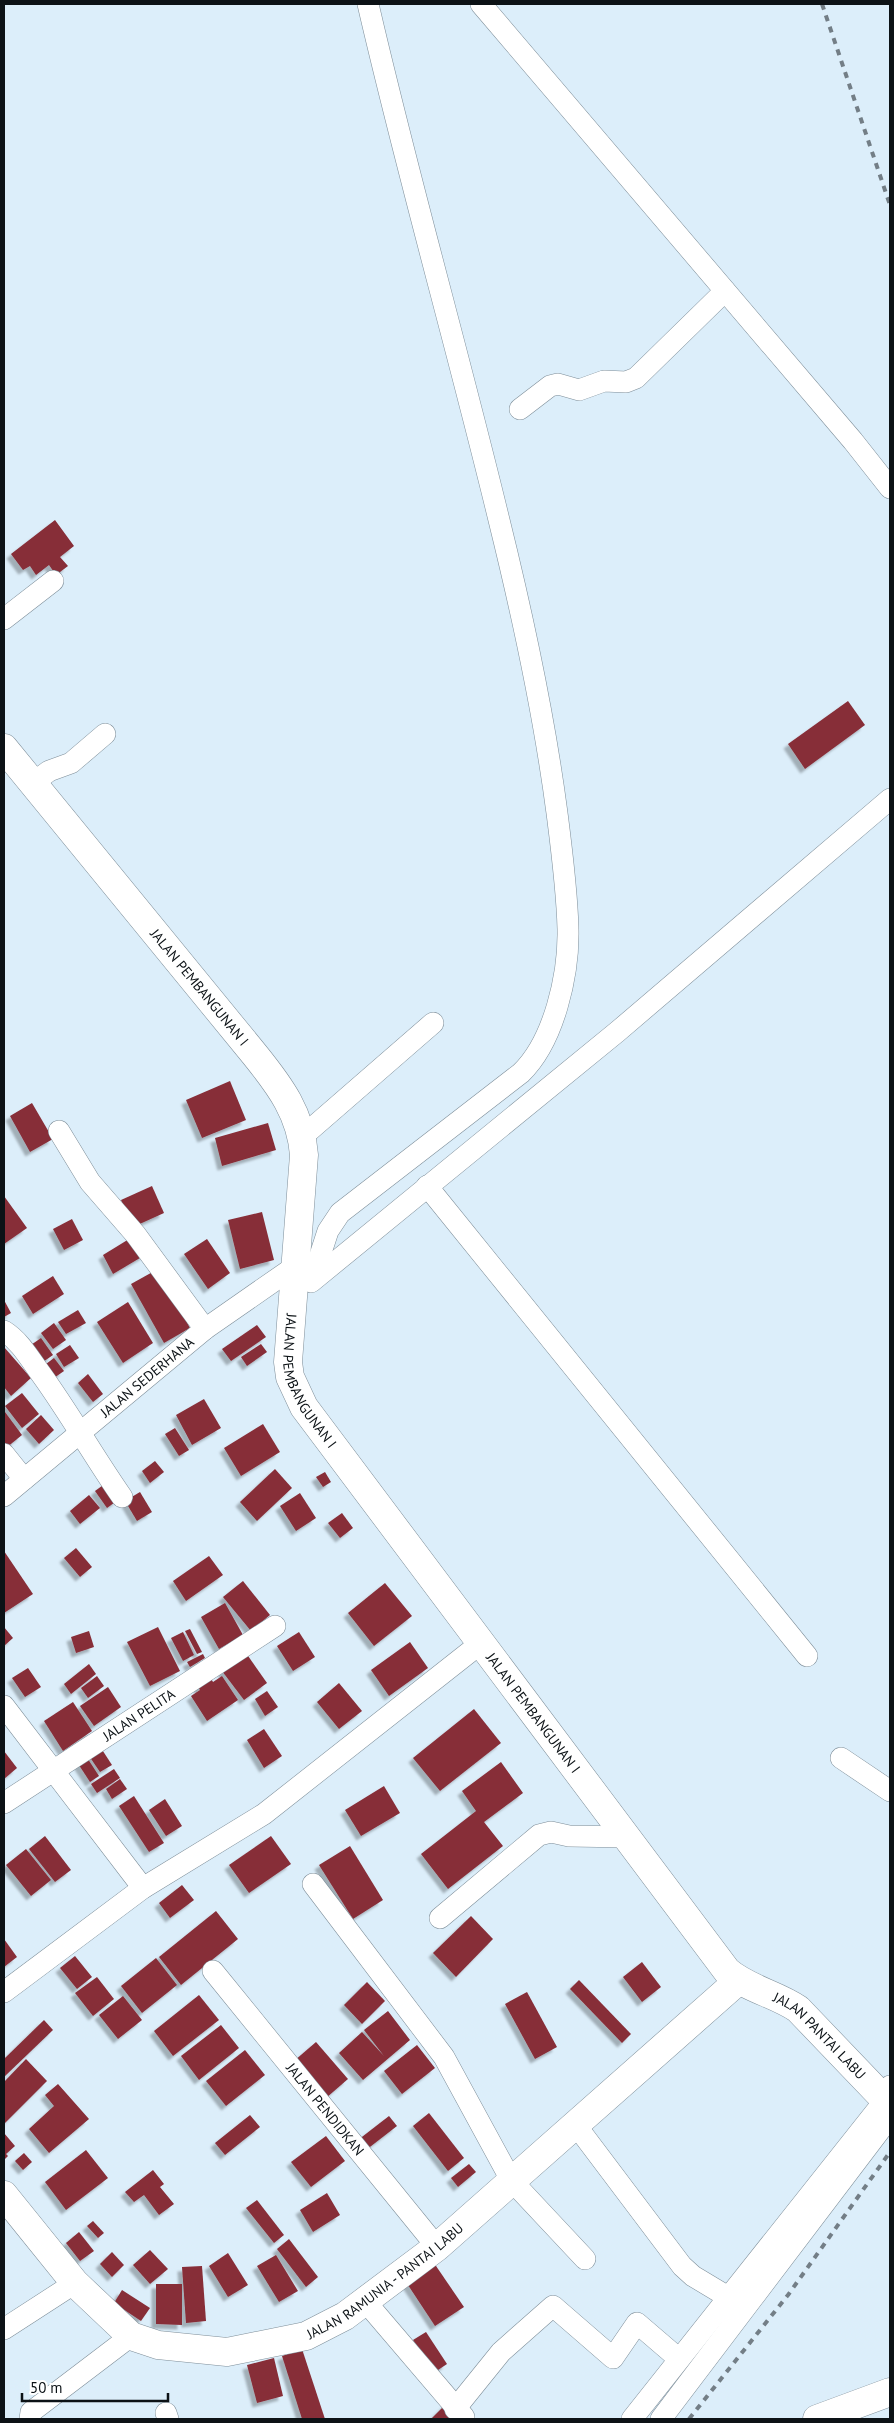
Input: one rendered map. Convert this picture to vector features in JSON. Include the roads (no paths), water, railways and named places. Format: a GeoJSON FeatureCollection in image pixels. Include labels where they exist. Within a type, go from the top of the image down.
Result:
{"type":"FeatureCollection","features":[{"type":"Feature","properties":{"kind":"main road","name":"JALAN PEMBANGUNAN I"},"geometry":{"type":"LineString","coordinates":[[4,748],[272,1076],[289,1100],[303,1136],[304,1155],[301,1281],[288,1362],[290,1377],[304,1407],[712,1952],[738,1981]]}},
{"type":"Feature","properties":{"kind":"main road","name":"JALAN PANTAI LABU"},"geometry":{"type":"LineString","coordinates":[[738,1981],[782,1998],[798,2009],[889,2102]]}},
{"type":"Feature","properties":{"kind":"main road","name":"JALAN RAMUNIA - PANTAI LABU"},"geometry":{"type":"LineString","coordinates":[[4,2195],[75,2284],[131,2336],[158,2345],[227,2352],[306,2336],[344,2316],[437,2247],[738,1981]]}},
{"type":"Feature","properties":{"kind":"main road"},"geometry":{"type":"LineString","coordinates":[[817,2419],[866,2410],[890,2392]]}},
{"type":"Feature","properties":{"kind":"street"},"geometry":{"type":"LineString","coordinates":[[301,1281],[340,1213],[521,1073],[539,1053],[558,999],[568,931],[563,860],[548,745],[528,637],[469,397],[401,145],[368,4]]}},
{"type":"Feature","properties":{"kind":"street"},"geometry":{"type":"LineString","coordinates":[[481,4],[853,441],[890,488]]}},
{"type":"Feature","properties":{"kind":"street"},"geometry":{"type":"LineString","coordinates":[[520,409],[546,388],[554,385],[579,390],[604,381],[626,382],[636,378],[724,291]]}},
{"type":"Feature","properties":{"kind":"street"},"geometry":{"type":"LineString","coordinates":[[4,618],[54,581]]}},
{"type":"Feature","properties":{"kind":"street"},"geometry":{"type":"LineString","coordinates":[[33,783],[49,771],[71,763],[105,734]]}},
{"type":"Feature","properties":{"kind":"street","name":"JALAN SEDERHANA"},"geometry":{"type":"LineString","coordinates":[[4,1496],[205,1330],[301,1281],[427,1186],[617,1032],[890,799]]}},
{"type":"Feature","properties":{"kind":"street"},"geometry":{"type":"LineString","coordinates":[[303,1136],[433,1023]]}},
{"type":"Feature","properties":{"kind":"street"},"geometry":{"type":"LineString","coordinates":[[59,1131],[90,1182],[136,1235],[205,1330]]}},
{"type":"Feature","properties":{"kind":"street"},"geometry":{"type":"LineString","coordinates":[[427,1186],[807,1656]]}},
{"type":"Feature","properties":{"kind":"street"},"geometry":{"type":"LineString","coordinates":[[4,1330],[19,1343],[122,1497]]}},
{"type":"Feature","properties":{"kind":"street"},"geometry":{"type":"LineString","coordinates":[[4,1454],[24,1479]]}},
{"type":"Feature","properties":{"kind":"street","name":"JALAN PELITA"},"geometry":{"type":"LineString","coordinates":[[4,1803],[275,1626]]}},
{"type":"Feature","properties":{"kind":"street"},"geometry":{"type":"LineString","coordinates":[[4,1992],[143,1888],[264,1814],[481,1643]]}},
{"type":"Feature","properties":{"kind":"street"},"geometry":{"type":"LineString","coordinates":[[4,1706],[143,1888]]}},
{"type":"Feature","properties":{"kind":"street"},"geometry":{"type":"LineString","coordinates":[[841,1758],[890,1791]]}},
{"type":"Feature","properties":{"kind":"street"},"geometry":{"type":"LineString","coordinates":[[440,1918],[539,1835],[551,1832],[569,1836],[627,1837]]}},
{"type":"Feature","properties":{"kind":"street"},"geometry":{"type":"LineString","coordinates":[[313,1884],[444,2058],[511,2180],[585,2259]]}},
{"type":"Feature","properties":{"kind":"street","name":"JALAN PENDIDKAN"},"geometry":{"type":"LineString","coordinates":[[213,1971],[437,2247]]}},
{"type":"Feature","properties":{"kind":"street"},"geometry":{"type":"LineString","coordinates":[[661,2419],[800,2220],[889,2102]]}},
{"type":"Feature","properties":{"kind":"street"},"geometry":{"type":"LineString","coordinates":[[574,2124],[682,2266],[694,2276],[728,2297]]}},
{"type":"Feature","properties":{"kind":"street"},"geometry":{"type":"LineString","coordinates":[[632,2419],[728,2297],[800,2220]]}},
{"type":"Feature","properties":{"kind":"street"},"geometry":{"type":"LineString","coordinates":[[4,2329],[75,2284]]}},
{"type":"Feature","properties":{"kind":"street"},"geometry":{"type":"LineString","coordinates":[[365,2301],[460,2414],[505,2347],[552,2306],[613,2358],[637,2323],[679,2359]]}},
{"type":"Feature","properties":{"kind":"street"},"geometry":{"type":"LineString","coordinates":[[27,2417],[131,2336]]}},
{"type":"Feature","properties":{"kind":"railway"},"geometry":{"type":"LineString","coordinates":[[822,4],[890,205]]}},
{"type":"Feature","properties":{"kind":"railway"},"geometry":{"type":"LineString","coordinates":[[689,2419],[788,2295],[890,2152]]}}]}
